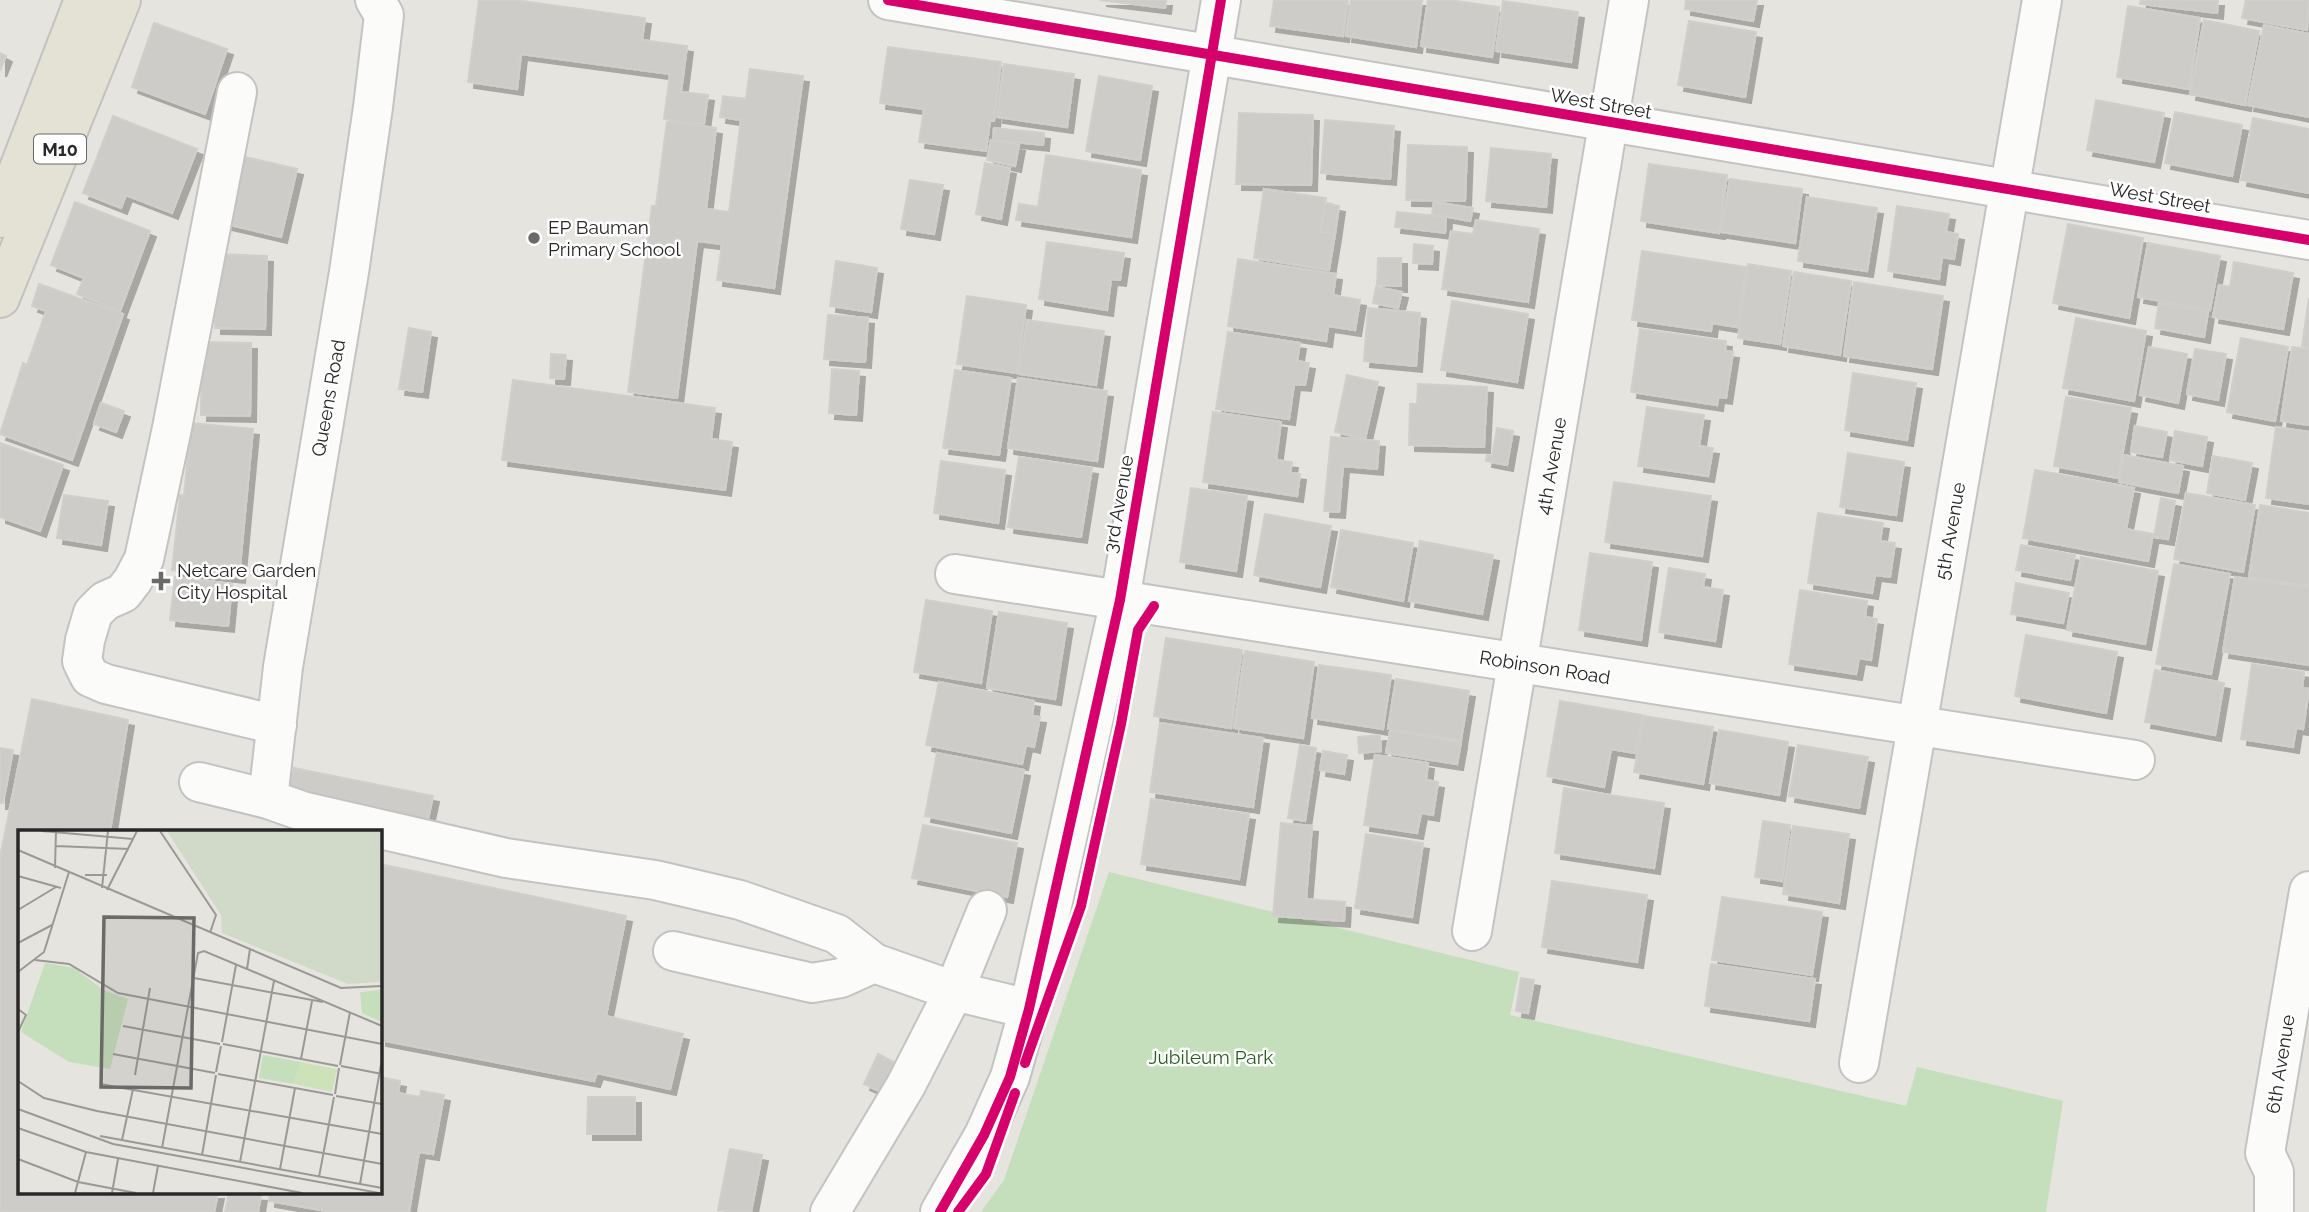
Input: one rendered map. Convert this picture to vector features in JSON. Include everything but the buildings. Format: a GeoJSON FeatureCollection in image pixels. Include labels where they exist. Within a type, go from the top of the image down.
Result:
{"type":"FeatureCollection","features":[{"type":"Feature","properties":{"kind":"main road","name":"M10"},"geometry":{"type":"LineString","coordinates":[[0,218],[85,0]]}},
{"type":"Feature","properties":{"kind":"main road","name":"M10"},"geometry":{"type":"LineString","coordinates":[[0,298],[121,0]]}},
{"type":"Feature","properties":{"kind":"street","name":"Queens Road"},"geometry":{"type":"LineString","coordinates":[[268,799],[283,667],[349,272],[373,107],[384,15],[375,0]]}},
{"type":"Feature","properties":{"kind":"street","name":"West Street"},"geometry":{"type":"LineString","coordinates":[[888,0],[2309,240]]}},
{"type":"Feature","properties":{"kind":"street","name":"3rd Avenue"},"geometry":{"type":"LineString","coordinates":[[940,1212],[984,1135],[1010,1077],[1029,1009],[1120,600],[1221,0]]}},
{"type":"Feature","properties":{"kind":"street","name":"4th Avenue"},"geometry":{"type":"LineString","coordinates":[[1472,931],[1629,0]]}},
{"type":"Feature","properties":{"kind":"street","name":"5th Avenue"},"geometry":{"type":"LineString","coordinates":[[1859,1063],[2042,0]]}},
{"type":"Feature","properties":{"kind":"street"},"geometry":{"type":"LineString","coordinates":[[237,92],[148,545],[144,559],[123,593],[105,601],[93,613],[82,661],[90,677],[106,684],[277,725]]}},
{"type":"Feature","properties":{"kind":"street","name":"Robinson Road"},"geometry":{"type":"LineString","coordinates":[[956,574],[2135,760]]}},
{"type":"Feature","properties":{"kind":"street"},"geometry":{"type":"LineString","coordinates":[[199,782],[268,799],[302,811],[506,858],[655,880],[740,900],[837,934],[874,963],[954,991],[1029,1009]]}},
{"type":"Feature","properties":{"kind":"street","name":"6th Avenue"},"geometry":{"type":"LineString","coordinates":[[2274,1212],[2274,1172],[2266,1153],[2309,891]]}},
{"type":"Feature","properties":{"kind":"street"},"geometry":{"type":"LineString","coordinates":[[830,1212],[906,1085],[954,991],[987,910]]}},
{"type":"Feature","properties":{"kind":"street"},"geometry":{"type":"LineString","coordinates":[[673,951],[812,983],[841,978],[874,963]]}},
{"type":"Feature","properties":{"kind":"green space","name":"Jubileum Park"},"geometry":{"type":"Polygon","coordinates":[[[1109,872],[1519,972],[1510,1015],[1906,1106],[1917,1067],[2063,1101],[2046,1212],[981,1212],[1004,1180],[1109,872]]]}},
{"type":"Feature","properties":{"kind":"cycle path"},"geometry":{"type":"LineString","coordinates":[[888,0],[2309,240]]}},
{"type":"Feature","properties":{"kind":"cycle path"},"geometry":{"type":"LineString","coordinates":[[940,1212],[984,1135],[1010,1077],[1029,1009],[1120,600],[1221,0]]}},
{"type":"Feature","properties":{"kind":"cycle path"},"geometry":{"type":"LineString","coordinates":[[1025,1063],[1081,906],[1121,724],[1138,630],[1154,606]]}},
{"type":"Feature","properties":{"kind":"cycle path"},"geometry":{"type":"LineString","coordinates":[[958,1212],[986,1174],[1015,1093]]}},
{"type":"Feature","properties":{"kind":"place","name":"EP Bauman Primary School"},"geometry":{"type":"Point","coordinates":[534,238]}},
{"type":"Feature","properties":{"kind":"place","name":"Netcare Garden City Hospital"},"geometry":{"type":"Point","coordinates":[161,581]}}]}
